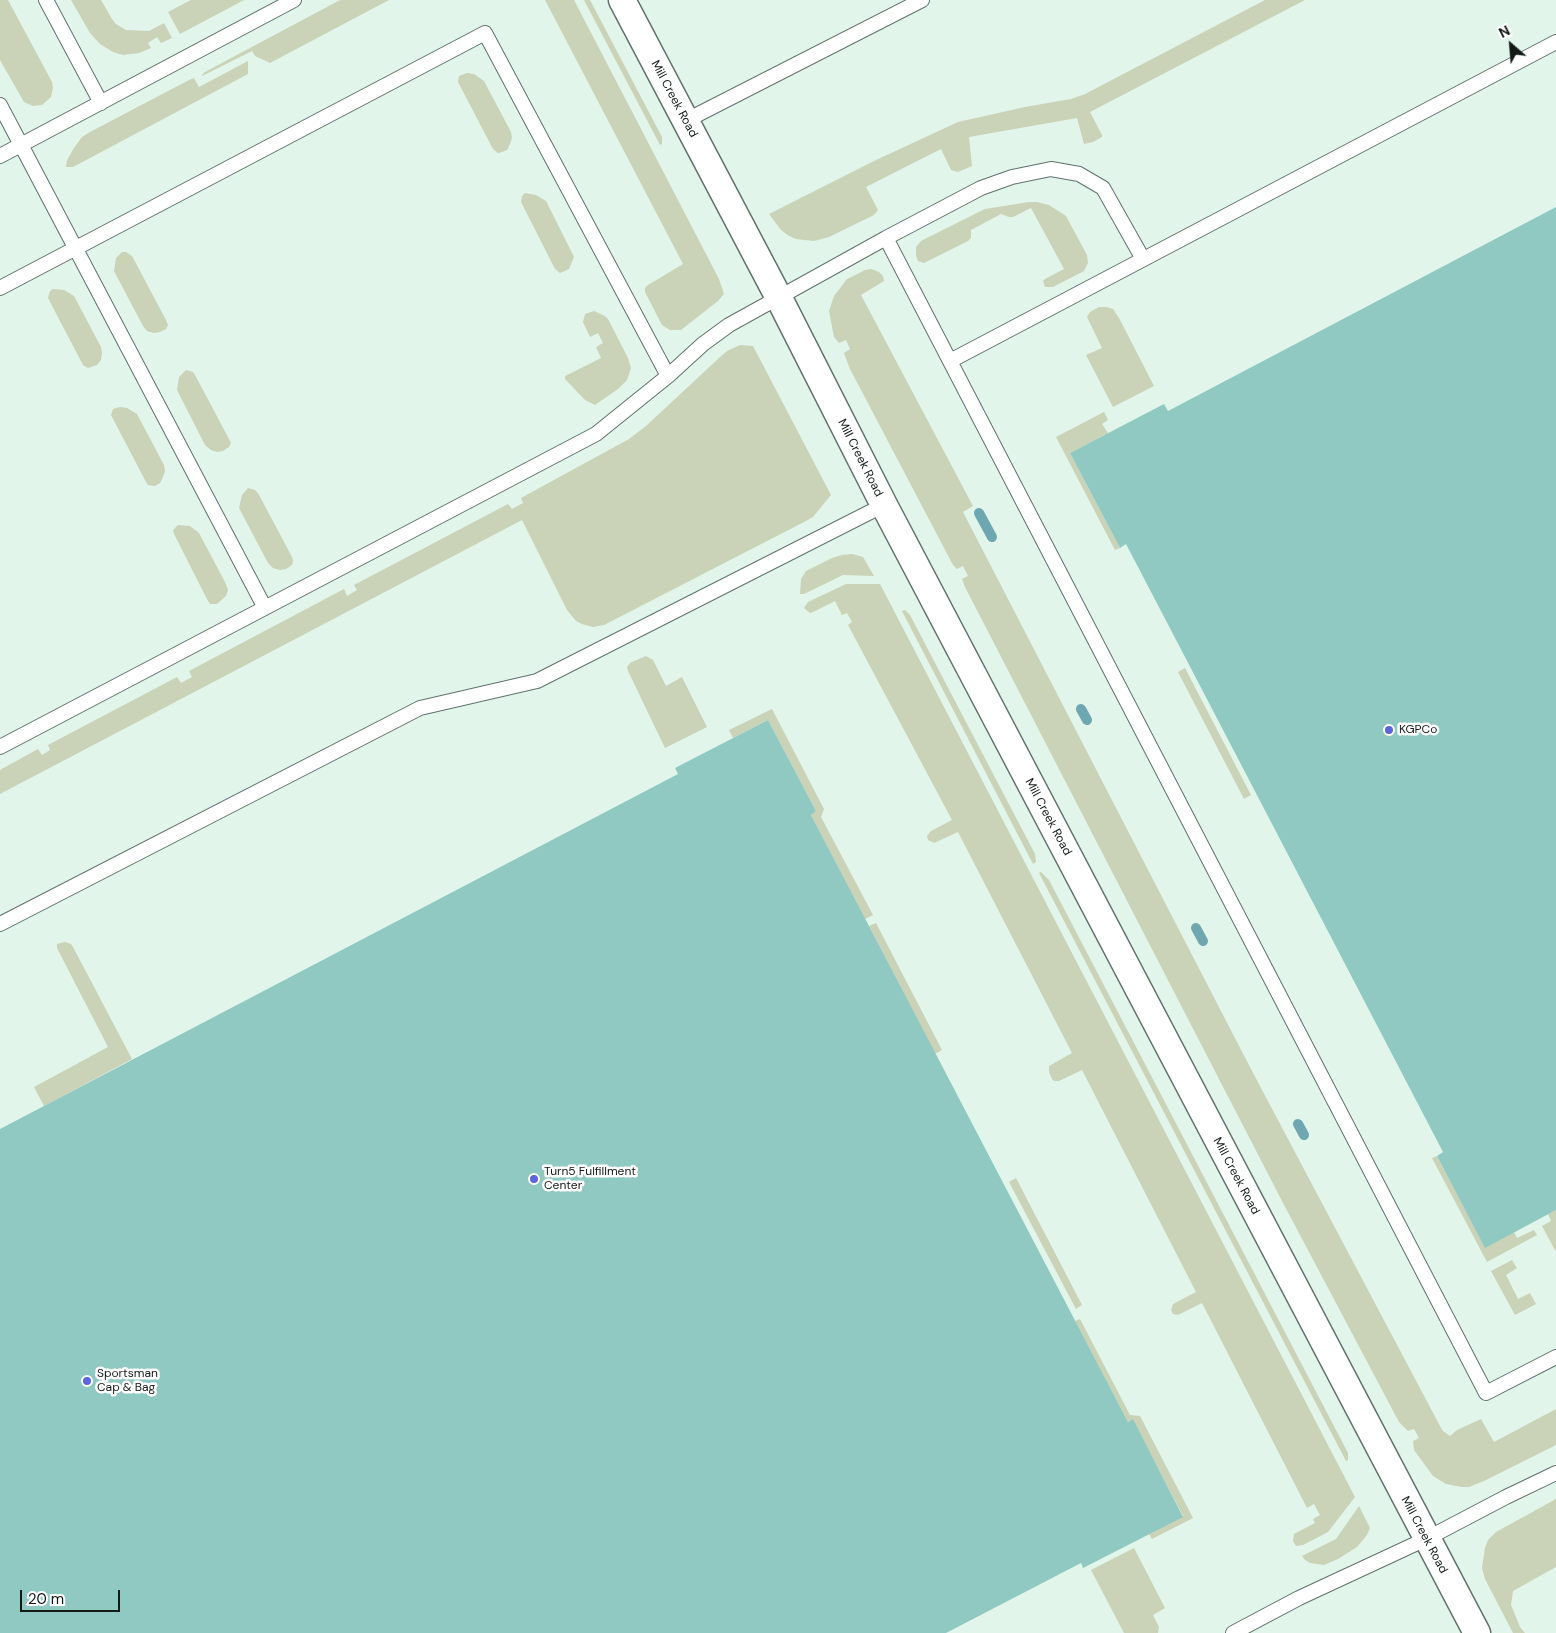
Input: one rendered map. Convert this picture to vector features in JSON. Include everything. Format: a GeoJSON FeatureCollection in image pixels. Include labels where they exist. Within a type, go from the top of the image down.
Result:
{"type":"FeatureCollection","features":[{"type":"Feature","properties":{"kind":"street","name":"Mill Creek Road"},"geometry":{"type":"LineString","coordinates":[[622,0],[884,505],[1477,1633]]}},
{"type":"Feature","properties":{"kind":"lane"},"geometry":{"type":"LineString","coordinates":[[46,0],[101,103]]}},
{"type":"Feature","properties":{"kind":"lane"},"geometry":{"type":"LineString","coordinates":[[0,156],[294,0]]}},
{"type":"Feature","properties":{"kind":"lane"},"geometry":{"type":"LineString","coordinates":[[685,120],[922,0]]}},
{"type":"Feature","properties":{"kind":"lane"},"geometry":{"type":"LineString","coordinates":[[0,288],[485,33],[668,376]]}},
{"type":"Feature","properties":{"kind":"lane"},"geometry":{"type":"LineString","coordinates":[[950,360],[1556,42]]}},
{"type":"Feature","properties":{"kind":"lane"},"geometry":{"type":"LineString","coordinates":[[0,105],[266,608]]}},
{"type":"Feature","properties":{"kind":"lane"},"geometry":{"type":"LineString","coordinates":[[0,747],[596,434],[668,376],[703,344],[730,324],[981,188],[1012,177],[1051,169],[1079,174],[1103,188],[1143,259]]}},
{"type":"Feature","properties":{"kind":"lane"},"geometry":{"type":"LineString","coordinates":[[886,238],[1486,1393],[1556,1357]]}},
{"type":"Feature","properties":{"kind":"lane"},"geometry":{"type":"LineString","coordinates":[[0,924],[420,708],[537,682],[884,505]]}},
{"type":"Feature","properties":{"kind":"lane"},"geometry":{"type":"LineString","coordinates":[[1233,1633],[1299,1598],[1426,1539],[1556,1473]]}},
{"type":"Feature","properties":{"kind":"green space"},"geometry":{"type":"Polygon","coordinates":[[[0,0],[8,0],[52,82],[51,97],[42,105],[33,106],[24,102],[0,60],[0,0]]]}},
{"type":"Feature","properties":{"kind":"green space"},"geometry":{"type":"Polygon","coordinates":[[[71,0],[101,0],[116,24],[126,30],[149,31],[164,23],[172,38],[161,43],[157,37],[148,43],[151,48],[139,53],[123,55],[113,52],[100,44],[90,33],[71,0]]]}},
{"type":"Feature","properties":{"kind":"green space"},"geometry":{"type":"Polygon","coordinates":[[[191,0],[244,0],[180,34],[168,12],[191,0]]]}},
{"type":"Feature","properties":{"kind":"green space"},"geometry":{"type":"Polygon","coordinates":[[[340,0],[389,0],[270,63],[255,56],[252,51],[202,76],[205,72],[340,0]]]}},
{"type":"Feature","properties":{"kind":"green space"},"geometry":{"type":"Polygon","coordinates":[[[545,0],[574,0],[719,279],[724,294],[718,301],[681,330],[670,330],[662,325],[645,292],[645,288],[683,264],[545,0]]]}},
{"type":"Feature","properties":{"kind":"green space"},"geometry":{"type":"Polygon","coordinates":[[[584,0],[590,0],[662,137],[662,144],[660,145],[584,0]]]}},
{"type":"Feature","properties":{"kind":"green space"},"geometry":{"type":"Polygon","coordinates":[[[1265,0],[1305,0],[1090,112],[1102,135],[1102,137],[1093,142],[1084,144],[1077,118],[969,137],[972,166],[958,172],[951,170],[941,149],[866,187],[878,210],[874,215],[829,237],[814,241],[796,239],[789,236],[781,230],[769,214],[874,161],[958,122],[1071,99],[1085,94],[1265,0]]]}},
{"type":"Feature","properties":{"kind":"green space"},"geometry":{"type":"Polygon","coordinates":[[[248,61],[248,74],[73,167],[66,167],[67,160],[74,148],[82,137],[90,132],[189,80],[194,78],[199,87],[248,61]]]}},
{"type":"Feature","properties":{"kind":"green space"},"geometry":{"type":"Polygon","coordinates":[[[467,73],[474,74],[484,81],[511,132],[512,138],[507,150],[498,153],[493,149],[458,82],[459,76],[467,73]]]}},
{"type":"Feature","properties":{"kind":"green space"},"geometry":{"type":"Polygon","coordinates":[[[525,193],[536,195],[546,201],[574,257],[569,269],[560,273],[555,269],[521,202],[522,196],[525,193]]]}},
{"type":"Feature","properties":{"kind":"green space"},"geometry":{"type":"Polygon","coordinates":[[[1029,202],[1049,205],[1066,216],[1087,255],[1088,263],[1084,271],[1053,287],[1045,287],[1043,281],[1045,279],[1064,269],[1031,208],[1013,217],[1001,214],[971,230],[971,238],[968,241],[924,263],[918,261],[916,247],[921,241],[985,209],[1029,202]]]}},
{"type":"Feature","properties":{"kind":"green space"},"geometry":{"type":"Polygon","coordinates":[[[122,252],[132,256],[166,320],[168,325],[166,329],[154,333],[147,331],[143,326],[114,271],[116,258],[122,252]]]}},
{"type":"Feature","properties":{"kind":"green space"},"geometry":{"type":"Polygon","coordinates":[[[871,269],[879,272],[883,276],[884,281],[861,295],[973,506],[963,512],[1252,1071],[1440,1426],[1450,1436],[1457,1430],[1481,1419],[1494,1442],[1556,1409],[1556,1445],[1469,1487],[1446,1484],[1433,1476],[1414,1450],[1413,1441],[1419,1438],[1414,1429],[1408,1431],[1399,1422],[1282,1201],[965,587],[962,579],[968,576],[963,566],[957,569],[953,565],[850,369],[844,353],[850,349],[846,340],[839,343],[834,337],[829,311],[834,296],[847,279],[871,269]]]}},
{"type":"Feature","properties":{"kind":"green space"},"geometry":{"type":"Polygon","coordinates":[[[53,289],[64,290],[74,296],[101,347],[101,360],[97,365],[88,368],[83,365],[48,298],[50,291],[53,289]]]}},
{"type":"Feature","properties":{"kind":"green space"},"geometry":{"type":"Polygon","coordinates":[[[1099,307],[1113,309],[1154,386],[1113,407],[1086,355],[1102,348],[1087,317],[1090,312],[1099,307]]]}},
{"type":"Feature","properties":{"kind":"green space"},"geometry":{"type":"Polygon","coordinates":[[[594,311],[608,319],[628,358],[631,368],[627,380],[618,389],[595,405],[585,400],[565,379],[565,376],[601,358],[596,347],[603,343],[598,333],[590,337],[583,322],[585,314],[594,311]]]}},
{"type":"Feature","properties":{"kind":"green space"},"geometry":{"type":"Polygon","coordinates":[[[740,345],[753,346],[831,495],[813,517],[604,625],[593,627],[576,621],[567,610],[522,520],[0,794],[0,770],[38,749],[42,755],[50,750],[48,745],[177,677],[181,683],[192,677],[189,671],[344,589],[347,596],[357,590],[354,585],[508,504],[512,509],[523,503],[521,498],[629,439],[646,426],[727,351],[740,345]]]}},
{"type":"Feature","properties":{"kind":"green space"},"geometry":{"type":"Polygon","coordinates":[[[186,370],[193,372],[195,375],[231,443],[223,451],[211,450],[205,445],[177,390],[179,377],[186,370]]]}},
{"type":"Feature","properties":{"kind":"green space"},"geometry":{"type":"Polygon","coordinates":[[[127,408],[137,414],[164,465],[163,477],[160,483],[155,486],[148,485],[146,482],[111,415],[113,409],[127,408]]]}},
{"type":"Feature","properties":{"kind":"green space"},"geometry":{"type":"Polygon","coordinates":[[[1104,412],[1108,420],[1102,424],[1108,433],[1070,453],[1120,548],[1115,550],[1056,437],[1104,412]]]}},
{"type":"Feature","properties":{"kind":"green space"},"geometry":{"type":"Polygon","coordinates":[[[248,488],[258,493],[292,557],[292,565],[286,569],[273,568],[268,563],[239,508],[242,495],[248,488]]]}},
{"type":"Feature","properties":{"kind":"green space"},"geometry":{"type":"Polygon","coordinates":[[[178,525],[190,526],[199,533],[226,584],[228,590],[226,596],[217,604],[210,604],[208,601],[174,534],[173,530],[178,525]]]}},
{"type":"Feature","properties":{"kind":"green space"},"geometry":{"type":"Polygon","coordinates":[[[852,554],[863,557],[874,576],[843,575],[804,594],[800,594],[801,579],[806,571],[832,558],[852,554]]]}},
{"type":"Feature","properties":{"kind":"green space"},"geometry":{"type":"Polygon","coordinates":[[[846,584],[880,584],[1355,1497],[1328,1532],[1303,1545],[1296,1546],[1293,1541],[1294,1534],[1315,1523],[1313,1519],[1320,1515],[1314,1504],[1307,1508],[1202,1303],[1178,1315],[1173,1314],[1171,1310],[1173,1304],[1196,1292],[1082,1070],[1059,1081],[1052,1079],[1049,1066],[1072,1053],[958,832],[934,843],[928,840],[927,836],[931,831],[952,820],[848,625],[852,622],[847,613],[842,615],[835,601],[810,613],[804,608],[808,602],[846,584]]]}},
{"type":"Feature","properties":{"kind":"green space"},"geometry":{"type":"Polygon","coordinates":[[[905,610],[910,615],[1035,854],[1036,862],[1033,864],[902,611],[905,610]]]}},
{"type":"Feature","properties":{"kind":"green space"},"geometry":{"type":"Polygon","coordinates":[[[646,656],[653,660],[666,686],[682,677],[707,727],[665,748],[627,667],[630,663],[646,656]]]}},
{"type":"Feature","properties":{"kind":"green space"},"geometry":{"type":"Polygon","coordinates":[[[1185,668],[1251,795],[1244,799],[1178,672],[1185,668]]]}},
{"type":"Feature","properties":{"kind":"green space"},"geometry":{"type":"Polygon","coordinates":[[[772,709],[824,809],[821,817],[873,915],[865,919],[811,815],[816,811],[768,720],[733,738],[729,730],[772,709]]]}},
{"type":"Feature","properties":{"kind":"green space"},"geometry":{"type":"Polygon","coordinates":[[[1041,872],[1049,880],[1348,1453],[1348,1460],[1346,1461],[1039,873],[1041,872]]]}},
{"type":"Feature","properties":{"kind":"green space"},"geometry":{"type":"Polygon","coordinates":[[[876,923],[942,1050],[935,1054],[869,926],[876,923]]]}},
{"type":"Feature","properties":{"kind":"green space"},"geometry":{"type":"Polygon","coordinates":[[[65,942],[73,947],[132,1059],[44,1106],[34,1087],[108,1047],[57,948],[57,944],[65,942]]]}},
{"type":"Feature","properties":{"kind":"green space"},"geometry":{"type":"Polygon","coordinates":[[[1437,1156],[1485,1247],[1514,1232],[1517,1238],[1534,1230],[1537,1235],[1487,1262],[1432,1158],[1437,1156]]]}},
{"type":"Feature","properties":{"kind":"green space"},"geometry":{"type":"Polygon","coordinates":[[[1016,1178],[1082,1305],[1076,1309],[1009,1182],[1016,1178]]]}},
{"type":"Feature","properties":{"kind":"green space"},"geometry":{"type":"Polygon","coordinates":[[[1556,1210],[1556,1252],[1542,1226],[1551,1221],[1548,1214],[1556,1210]]]}},
{"type":"Feature","properties":{"kind":"green space"},"geometry":{"type":"Polygon","coordinates":[[[1512,1260],[1517,1268],[1506,1275],[1518,1299],[1530,1293],[1536,1304],[1515,1315],[1491,1271],[1512,1260]]]}},
{"type":"Feature","properties":{"kind":"green space"},"geometry":{"type":"Polygon","coordinates":[[[1080,1319],[1130,1415],[1140,1416],[1193,1518],[1152,1539],[1149,1534],[1183,1516],[1133,1420],[1128,1422],[1075,1321],[1080,1319]]]}},
{"type":"Feature","properties":{"kind":"green space"},"geometry":{"type":"Polygon","coordinates":[[[1556,1499],[1556,1567],[1513,1591],[1511,1605],[1520,1627],[1525,1633],[1513,1633],[1485,1579],[1482,1568],[1485,1548],[1488,1540],[1496,1532],[1556,1499]]]}},
{"type":"Feature","properties":{"kind":"green space"},"geometry":{"type":"Polygon","coordinates":[[[1359,1506],[1370,1528],[1357,1547],[1324,1565],[1310,1563],[1305,1560],[1302,1556],[1336,1539],[1359,1506]]]}},
{"type":"Feature","properties":{"kind":"green space"},"geometry":{"type":"Polygon","coordinates":[[[1134,1548],[1165,1608],[1153,1615],[1159,1627],[1158,1633],[1124,1633],[1091,1570],[1134,1548]]]}},
{"type":"Feature","properties":{"kind":"building","name":"KGPCo"},"geometry":{"type":"Polygon","coordinates":[[[1556,207],[1556,1210],[1485,1248],[1437,1156],[1443,1152],[1185,657],[1126,544],[1120,548],[1070,453],[1164,404],[1168,411],[1556,207]]]}},
{"type":"Feature","properties":{"kind":"building","name":"Turn5 Fulfillment Center"},"geometry":{"type":"Polygon","coordinates":[[[768,720],[816,811],[811,815],[1128,1422],[1133,1419],[1183,1517],[1083,1568],[1081,1563],[946,1633],[0,1633],[0,1129],[678,774],[675,768],[768,720]]]}},
{"type":"Feature","properties":{"kind":"waterway"},"geometry":{"type":"LineString","coordinates":[[979,513],[992,537]]}},
{"type":"Feature","properties":{"kind":"waterway"},"geometry":{"type":"LineString","coordinates":[[1081,709],[1087,720]]}},
{"type":"Feature","properties":{"kind":"waterway"},"geometry":{"type":"LineString","coordinates":[[1196,928],[1203,941]]}},
{"type":"Feature","properties":{"kind":"waterway"},"geometry":{"type":"LineString","coordinates":[[1298,1124],[1304,1135]]}},
{"type":"Feature","properties":{"kind":"place","name":"KGPCo"},"geometry":{"type":"Point","coordinates":[1389,730]}},
{"type":"Feature","properties":{"kind":"place","name":"Turn5 Fulfillment Center"},"geometry":{"type":"Point","coordinates":[534,1179]}},
{"type":"Feature","properties":{"kind":"place","name":"Sportsman Cap & Bag"},"geometry":{"type":"Point","coordinates":[87,1381]}}]}
